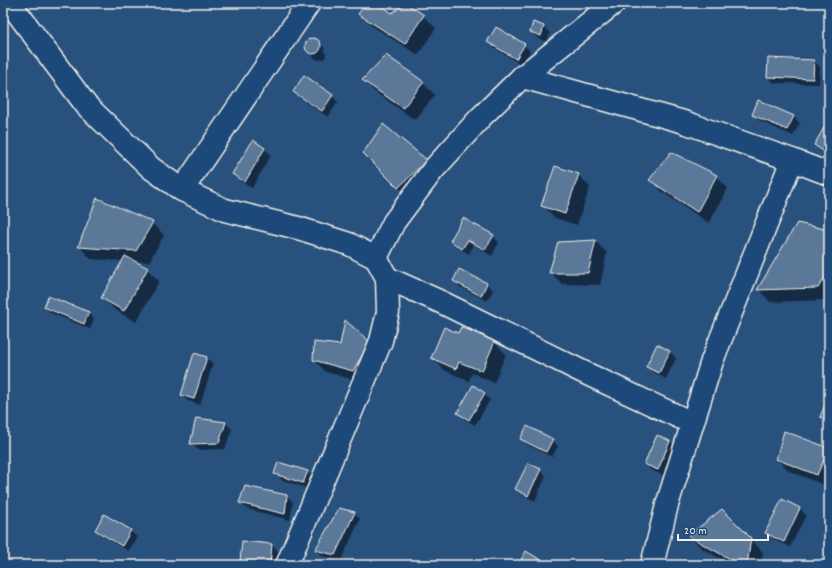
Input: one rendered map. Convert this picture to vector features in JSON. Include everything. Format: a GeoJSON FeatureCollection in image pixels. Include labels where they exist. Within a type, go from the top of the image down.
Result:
{"type":"FeatureCollection","features":[{"type":"Feature","properties":{"kind":"street"},"geometry":{"type":"LineString","coordinates":[[10,3],[86,105],[151,168],[182,190],[225,210],[298,228],[349,244],[376,258],[387,278],[388,312],[381,341],[287,565]]}},
{"type":"Feature","properties":{"kind":"street"},"geometry":{"type":"LineString","coordinates":[[182,190],[309,3]]}},
{"type":"Feature","properties":{"kind":"street"},"geometry":{"type":"LineString","coordinates":[[376,258],[394,222],[433,170],[481,117],[522,77],[614,3]]}},
{"type":"Feature","properties":{"kind":"street"},"geometry":{"type":"LineString","coordinates":[[522,77],[684,122],[829,174]]}},
{"type":"Feature","properties":{"kind":"street"},"geometry":{"type":"LineString","coordinates":[[652,565],[667,505],[712,361],[792,160]]}},
{"type":"Feature","properties":{"kind":"street"},"geometry":{"type":"LineString","coordinates":[[387,278],[441,302],[583,372],[692,423]]}},
{"type":"Feature","properties":{"kind":"building"},"geometry":{"type":"Polygon","coordinates":[[[366,3],[377,3],[392,13],[406,3],[424,15],[405,44],[358,14],[366,3]]]}},
{"type":"Feature","properties":{"kind":"building"},"geometry":{"type":"Polygon","coordinates":[[[533,22],[544,26],[541,36],[530,32],[533,22]]]}},
{"type":"Feature","properties":{"kind":"building"},"geometry":{"type":"Polygon","coordinates":[[[496,27],[525,44],[516,59],[487,42],[496,27]]]}},
{"type":"Feature","properties":{"kind":"building"},"geometry":{"type":"Polygon","coordinates":[[[313,38],[319,40],[321,46],[319,52],[313,54],[307,52],[305,46],[307,40],[313,38]]]}},
{"type":"Feature","properties":{"kind":"building"},"geometry":{"type":"Polygon","coordinates":[[[386,55],[424,82],[403,108],[362,80],[386,55]]]}},
{"type":"Feature","properties":{"kind":"building"},"geometry":{"type":"Polygon","coordinates":[[[768,58],[814,60],[813,79],[767,77],[768,58]]]}},
{"type":"Feature","properties":{"kind":"building"},"geometry":{"type":"Polygon","coordinates":[[[304,75],[333,95],[322,111],[293,92],[304,75]]]}},
{"type":"Feature","properties":{"kind":"building"},"geometry":{"type":"Polygon","coordinates":[[[758,100],[794,116],[787,130],[752,115],[758,100]]]}},
{"type":"Feature","properties":{"kind":"building"},"geometry":{"type":"Polygon","coordinates":[[[383,124],[427,160],[398,188],[363,153],[383,124]]]}},
{"type":"Feature","properties":{"kind":"building"},"geometry":{"type":"Polygon","coordinates":[[[825,126],[829,128],[829,148],[826,153],[814,145],[825,126]]]}},
{"type":"Feature","properties":{"kind":"building"},"geometry":{"type":"Polygon","coordinates":[[[253,140],[265,148],[245,182],[232,174],[253,140]]]}},
{"type":"Feature","properties":{"kind":"building"},"geometry":{"type":"Polygon","coordinates":[[[671,152],[717,175],[697,212],[649,180],[671,152]]]}},
{"type":"Feature","properties":{"kind":"building"},"geometry":{"type":"Polygon","coordinates":[[[555,166],[579,174],[565,214],[541,206],[555,166]]]}},
{"type":"Feature","properties":{"kind":"building"},"geometry":{"type":"Polygon","coordinates":[[[97,198],[153,222],[136,251],[78,247],[97,198]]]}},
{"type":"Feature","properties":{"kind":"building"},"geometry":{"type":"Polygon","coordinates":[[[463,218],[494,235],[485,250],[468,240],[462,249],[450,241],[463,218]]]}},
{"type":"Feature","properties":{"kind":"building"},"geometry":{"type":"Polygon","coordinates":[[[797,223],[829,230],[829,271],[818,288],[757,290],[797,223]]]}},
{"type":"Feature","properties":{"kind":"building"},"geometry":{"type":"Polygon","coordinates":[[[596,240],[588,273],[549,273],[558,242],[596,240]]]}},
{"type":"Feature","properties":{"kind":"building"},"geometry":{"type":"Polygon","coordinates":[[[125,256],[148,268],[124,311],[101,298],[125,256]]]}},
{"type":"Feature","properties":{"kind":"building"},"geometry":{"type":"Polygon","coordinates":[[[459,269],[487,283],[481,296],[453,281],[459,269]]]}},
{"type":"Feature","properties":{"kind":"building"},"geometry":{"type":"Polygon","coordinates":[[[48,296],[89,312],[84,324],[44,307],[48,296]]]}},
{"type":"Feature","properties":{"kind":"building"},"geometry":{"type":"Polygon","coordinates":[[[345,320],[370,342],[353,371],[313,360],[314,342],[340,345],[345,320]]]}},
{"type":"Feature","properties":{"kind":"building"},"geometry":{"type":"Polygon","coordinates":[[[444,327],[458,333],[461,327],[495,341],[482,371],[459,362],[456,369],[431,358],[444,327]]]}},
{"type":"Feature","properties":{"kind":"building"},"geometry":{"type":"Polygon","coordinates":[[[657,344],[670,351],[659,373],[646,367],[657,344]]]}},
{"type":"Feature","properties":{"kind":"building"},"geometry":{"type":"Polygon","coordinates":[[[194,353],[207,357],[194,399],[181,395],[194,353]]]}},
{"type":"Feature","properties":{"kind":"building"},"geometry":{"type":"Polygon","coordinates":[[[473,385],[485,393],[469,420],[457,413],[473,385]]]}},
{"type":"Feature","properties":{"kind":"building"},"geometry":{"type":"Polygon","coordinates":[[[829,395],[829,420],[820,417],[829,395]]]}},
{"type":"Feature","properties":{"kind":"building"},"geometry":{"type":"Polygon","coordinates":[[[196,418],[226,422],[219,443],[190,444],[196,418]]]}},
{"type":"Feature","properties":{"kind":"building"},"geometry":{"type":"Polygon","coordinates":[[[527,426],[553,439],[546,452],[520,439],[527,426]]]}},
{"type":"Feature","properties":{"kind":"building"},"geometry":{"type":"Polygon","coordinates":[[[784,431],[829,448],[817,475],[776,459],[784,431]]]}},
{"type":"Feature","properties":{"kind":"building"},"geometry":{"type":"Polygon","coordinates":[[[657,435],[670,441],[658,470],[644,464],[657,435]]]}},
{"type":"Feature","properties":{"kind":"building"},"geometry":{"type":"Polygon","coordinates":[[[278,462],[308,471],[303,483],[274,474],[278,462]]]}},
{"type":"Feature","properties":{"kind":"building"},"geometry":{"type":"Polygon","coordinates":[[[528,463],[541,469],[528,496],[515,489],[528,463]]]}},
{"type":"Feature","properties":{"kind":"building"},"geometry":{"type":"Polygon","coordinates":[[[245,486],[287,495],[285,514],[239,503],[245,486]]]}},
{"type":"Feature","properties":{"kind":"building"},"geometry":{"type":"Polygon","coordinates":[[[782,499],[800,508],[784,542],[765,533],[782,499]]]}},
{"type":"Feature","properties":{"kind":"building"},"geometry":{"type":"Polygon","coordinates":[[[339,508],[355,512],[335,555],[315,550],[339,508]]]}},
{"type":"Feature","properties":{"kind":"building"},"geometry":{"type":"Polygon","coordinates":[[[722,509],[751,538],[747,565],[741,565],[688,536],[722,509]]]}},
{"type":"Feature","properties":{"kind":"building"},"geometry":{"type":"Polygon","coordinates":[[[104,514],[131,530],[122,546],[95,530],[104,514]]]}},
{"type":"Feature","properties":{"kind":"building"},"geometry":{"type":"Polygon","coordinates":[[[242,541],[272,544],[270,565],[240,562],[242,541]]]}},
{"type":"Feature","properties":{"kind":"building"},"geometry":{"type":"Polygon","coordinates":[[[526,551],[549,565],[518,565],[526,551]]]}}]}
